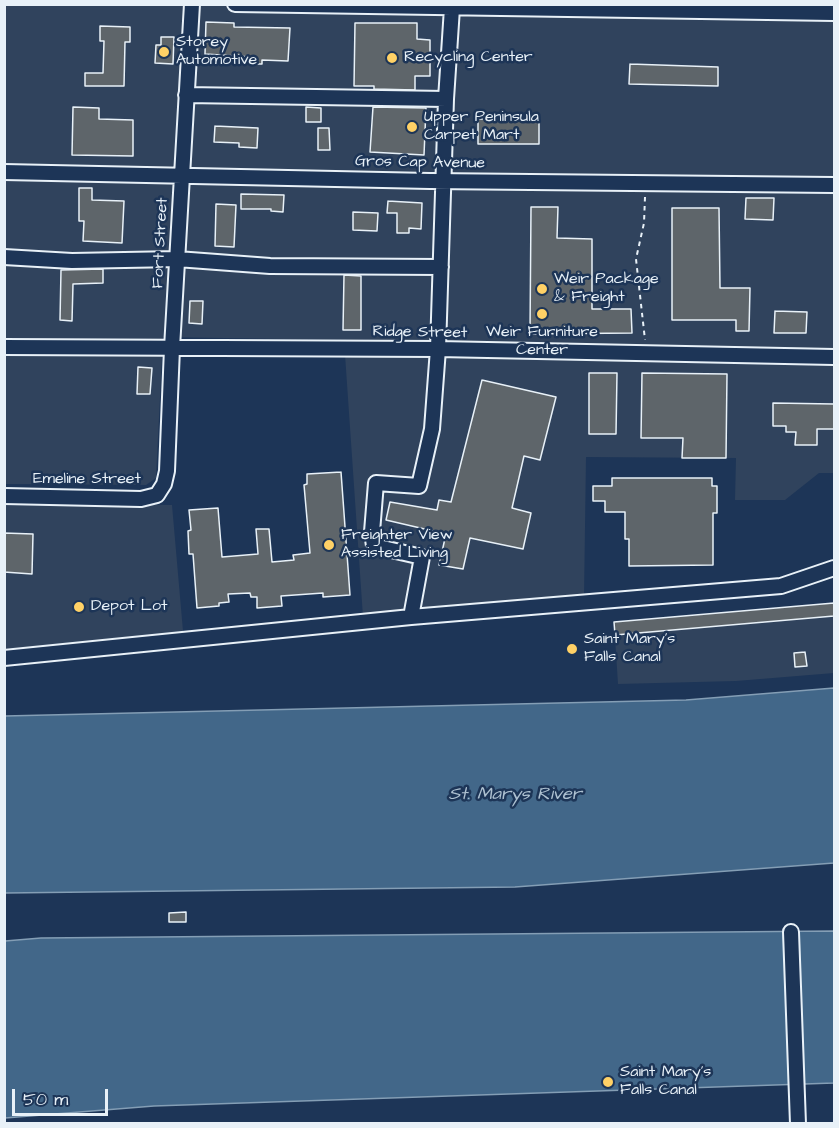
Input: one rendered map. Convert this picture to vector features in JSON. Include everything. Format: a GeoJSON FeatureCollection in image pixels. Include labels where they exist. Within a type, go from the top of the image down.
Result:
{"type":"FeatureCollection","features":[{"type":"Feature","properties":{"kind":"street","name":"Fort Street"},"geometry":{"type":"LineString","coordinates":[[164,484],[167,471],[192,4]]}},
{"type":"Feature","properties":{"kind":"street"},"geometry":{"type":"LineString","coordinates":[[235,4],[834,13]]}},
{"type":"Feature","properties":{"kind":"street"},"geometry":{"type":"LineString","coordinates":[[411,617],[422,557],[374,546],[372,532],[376,483],[419,486],[432,429],[438,349],[452,8]]}},
{"type":"Feature","properties":{"kind":"street"},"geometry":{"type":"LineString","coordinates":[[186,94],[447,99]]}},
{"type":"Feature","properties":{"kind":"street","name":"Gros Cap Avenue"},"geometry":{"type":"LineString","coordinates":[[4,172],[444,181],[834,185]]}},
{"type":"Feature","properties":{"kind":"street"},"geometry":{"type":"LineString","coordinates":[[4,257],[72,261],[177,259],[270,266],[441,267]]}},
{"type":"Feature","properties":{"kind":"street","name":"Ridge Street"},"geometry":{"type":"LineString","coordinates":[[4,347],[438,349],[834,357]]}},
{"type":"Feature","properties":{"kind":"street","name":"Emeline Street"},"geometry":{"type":"LineString","coordinates":[[4,496],[141,499],[157,495],[164,484]]}},
{"type":"Feature","properties":{"kind":"street"},"geometry":{"type":"LineString","coordinates":[[4,658],[411,617],[781,585],[834,568]]}},
{"type":"Feature","properties":{"kind":"street"},"geometry":{"type":"LineString","coordinates":[[791,932],[798,1124]]}},
{"type":"Feature","properties":{"kind":"path"},"geometry":{"type":"LineString","coordinates":[[645,183],[644,223],[636,259],[647,353]]}},
{"type":"Feature","properties":{"kind":"shaded area"},"geometry":{"type":"Polygon","coordinates":[[[5,5],[834,5],[834,473],[819,473],[785,500],[735,500],[736,458],[586,457],[584,597],[363,617],[344,340],[163,337],[156,478],[146,485],[5,484],[5,5]]]}},
{"type":"Feature","properties":{"kind":"shaded area"},"geometry":{"type":"Polygon","coordinates":[[[5,502],[172,505],[183,631],[5,649],[5,502]]]}},
{"type":"Feature","properties":{"kind":"shaded area"},"geometry":{"type":"Polygon","coordinates":[[[834,603],[834,673],[736,681],[618,684],[614,622],[834,603]]]}},
{"type":"Feature","properties":{"kind":"water","name":"St. Marys River"},"geometry":{"type":"Polygon","coordinates":[[[834,688],[834,863],[515,887],[5,893],[5,716],[686,700],[834,688]]]}},
{"type":"Feature","properties":{"kind":"water"},"geometry":{"type":"Polygon","coordinates":[[[834,931],[834,1083],[154,1106],[5,1118],[5,941],[41,938],[834,931]]]}},
{"type":"Feature","properties":{"kind":"building"},"geometry":{"type":"Polygon","coordinates":[[[206,22],[234,23],[234,27],[290,28],[288,61],[262,60],[262,64],[252,64],[252,57],[205,54],[206,22]]]}},
{"type":"Feature","properties":{"kind":"building","name":"Recycling Center"},"geometry":{"type":"Polygon","coordinates":[[[355,23],[417,23],[417,39],[430,40],[430,76],[415,76],[415,90],[354,86],[355,23]]]}},
{"type":"Feature","properties":{"kind":"building"},"geometry":{"type":"Polygon","coordinates":[[[100,26],[130,27],[130,42],[125,42],[124,86],[85,86],[85,73],[103,73],[104,41],[100,41],[100,26]]]}},
{"type":"Feature","properties":{"kind":"building"},"geometry":{"type":"Polygon","coordinates":[[[161,37],[174,37],[173,64],[155,63],[156,45],[161,45],[161,37]]]}},
{"type":"Feature","properties":{"kind":"building"},"geometry":{"type":"Polygon","coordinates":[[[630,64],[718,67],[718,86],[629,84],[630,64]]]}},
{"type":"Feature","properties":{"kind":"building"},"geometry":{"type":"Polygon","coordinates":[[[73,107],[99,108],[99,119],[133,120],[133,156],[72,155],[73,107]]]}},
{"type":"Feature","properties":{"kind":"building"},"geometry":{"type":"Polygon","coordinates":[[[306,107],[321,108],[321,122],[306,122],[306,107]]]}},
{"type":"Feature","properties":{"kind":"building"},"geometry":{"type":"Polygon","coordinates":[[[373,107],[426,108],[424,155],[370,152],[373,107]]]}},
{"type":"Feature","properties":{"kind":"building"},"geometry":{"type":"Polygon","coordinates":[[[478,119],[539,119],[539,144],[478,144],[478,119]]]}},
{"type":"Feature","properties":{"kind":"building"},"geometry":{"type":"Polygon","coordinates":[[[215,126],[258,128],[257,148],[239,147],[239,143],[214,142],[215,126]]]}},
{"type":"Feature","properties":{"kind":"building"},"geometry":{"type":"Polygon","coordinates":[[[318,128],[329,128],[330,150],[318,150],[318,128]]]}},
{"type":"Feature","properties":{"kind":"building"},"geometry":{"type":"Polygon","coordinates":[[[79,188],[92,188],[92,200],[124,201],[122,243],[83,241],[84,221],[79,221],[79,188]]]}},
{"type":"Feature","properties":{"kind":"building"},"geometry":{"type":"Polygon","coordinates":[[[241,194],[284,195],[283,212],[271,211],[271,209],[241,209],[241,194]]]}},
{"type":"Feature","properties":{"kind":"building"},"geometry":{"type":"Polygon","coordinates":[[[746,198],[774,198],[773,220],[745,219],[746,198]]]}},
{"type":"Feature","properties":{"kind":"building"},"geometry":{"type":"Polygon","coordinates":[[[388,201],[422,203],[421,229],[409,228],[409,233],[397,233],[397,213],[387,213],[388,201]]]}},
{"type":"Feature","properties":{"kind":"building"},"geometry":{"type":"Polygon","coordinates":[[[216,204],[236,205],[234,247],[215,246],[216,204]]]}},
{"type":"Feature","properties":{"kind":"building"},"geometry":{"type":"Polygon","coordinates":[[[531,207],[558,207],[557,238],[592,239],[592,309],[631,309],[632,333],[530,334],[531,207]]]}},
{"type":"Feature","properties":{"kind":"building"},"geometry":{"type":"Polygon","coordinates":[[[672,208],[719,208],[720,288],[750,288],[749,331],[736,331],[736,320],[672,320],[672,208]]]}},
{"type":"Feature","properties":{"kind":"building"},"geometry":{"type":"Polygon","coordinates":[[[353,212],[378,213],[377,231],[353,230],[353,212]]]}},
{"type":"Feature","properties":{"kind":"building"},"geometry":{"type":"Polygon","coordinates":[[[103,269],[103,283],[73,284],[72,321],[60,320],[61,270],[103,269]]]}},
{"type":"Feature","properties":{"kind":"building"},"geometry":{"type":"Polygon","coordinates":[[[344,275],[361,276],[361,330],[343,330],[344,275]]]}},
{"type":"Feature","properties":{"kind":"building"},"geometry":{"type":"Polygon","coordinates":[[[190,301],[203,301],[202,324],[189,323],[190,301]]]}},
{"type":"Feature","properties":{"kind":"building"},"geometry":{"type":"Polygon","coordinates":[[[775,311],[807,312],[806,333],[774,333],[775,311]]]}},
{"type":"Feature","properties":{"kind":"building"},"geometry":{"type":"Polygon","coordinates":[[[138,367],[152,368],[150,394],[137,394],[138,367]]]}},
{"type":"Feature","properties":{"kind":"building"},"geometry":{"type":"Polygon","coordinates":[[[589,373],[617,373],[616,434],[589,434],[589,373]]]}},
{"type":"Feature","properties":{"kind":"building"},"geometry":{"type":"Polygon","coordinates":[[[642,373],[727,374],[726,458],[682,458],[683,438],[641,438],[642,373]]]}},
{"type":"Feature","properties":{"kind":"building"},"geometry":{"type":"Polygon","coordinates":[[[482,380],[556,397],[540,460],[524,456],[512,508],[531,513],[523,549],[470,538],[463,569],[439,565],[446,534],[386,520],[390,502],[437,510],[439,500],[451,502],[482,380]]]}},
{"type":"Feature","properties":{"kind":"building"},"geometry":{"type":"Polygon","coordinates":[[[773,403],[834,404],[834,429],[817,429],[817,445],[795,445],[796,432],[786,432],[786,426],[773,426],[773,403]]]}},
{"type":"Feature","properties":{"kind":"building","name":"Freighter View Assisted Living"},"geometry":{"type":"Polygon","coordinates":[[[341,472],[350,595],[323,597],[323,593],[281,596],[282,606],[257,608],[257,597],[251,597],[250,593],[228,594],[229,602],[219,603],[219,606],[197,608],[193,554],[189,554],[188,531],[191,530],[189,510],[218,508],[222,557],[258,554],[256,529],[269,529],[272,562],[294,560],[293,555],[310,553],[304,485],[307,484],[307,474],[341,472]]]}},
{"type":"Feature","properties":{"kind":"building"},"geometry":{"type":"Polygon","coordinates":[[[612,478],[712,478],[712,486],[717,486],[717,513],[713,513],[713,565],[629,566],[629,539],[625,539],[625,512],[605,512],[605,501],[593,501],[593,486],[612,486],[612,478]]]}},
{"type":"Feature","properties":{"kind":"building"},"geometry":{"type":"Polygon","coordinates":[[[4,533],[33,534],[32,574],[4,572],[4,533]]]}},
{"type":"Feature","properties":{"kind":"building"},"geometry":{"type":"Polygon","coordinates":[[[834,603],[834,616],[615,635],[614,622],[834,603]]]}},
{"type":"Feature","properties":{"kind":"building"},"geometry":{"type":"Polygon","coordinates":[[[805,652],[807,666],[795,667],[794,653],[805,652]]]}},
{"type":"Feature","properties":{"kind":"building"},"geometry":{"type":"Polygon","coordinates":[[[186,912],[186,922],[169,922],[169,913],[186,912]]]}},
{"type":"Feature","properties":{"kind":"place","name":"Storey Automotive"},"geometry":{"type":"Point","coordinates":[164,52]}},
{"type":"Feature","properties":{"kind":"place","name":"Recycling Center"},"geometry":{"type":"Point","coordinates":[392,58]}},
{"type":"Feature","properties":{"kind":"place","name":"Upper Peninsula Carpet Mart"},"geometry":{"type":"Point","coordinates":[412,127]}},
{"type":"Feature","properties":{"kind":"place","name":"Weir Package & Freight"},"geometry":{"type":"Point","coordinates":[542,289]}},
{"type":"Feature","properties":{"kind":"place","name":"Weir Furniture Center"},"geometry":{"type":"Point","coordinates":[542,314]}},
{"type":"Feature","properties":{"kind":"place","name":"Freighter View Assisted Living"},"geometry":{"type":"Point","coordinates":[329,545]}},
{"type":"Feature","properties":{"kind":"place","name":"Depot Lot"},"geometry":{"type":"Point","coordinates":[79,607]}},
{"type":"Feature","properties":{"kind":"place","name":"Saint Mary's Falls Canal"},"geometry":{"type":"Point","coordinates":[572,649]}},
{"type":"Feature","properties":{"kind":"place","name":"Saint Mary’s Falls Canal"},"geometry":{"type":"Point","coordinates":[608,1082]}}]}
